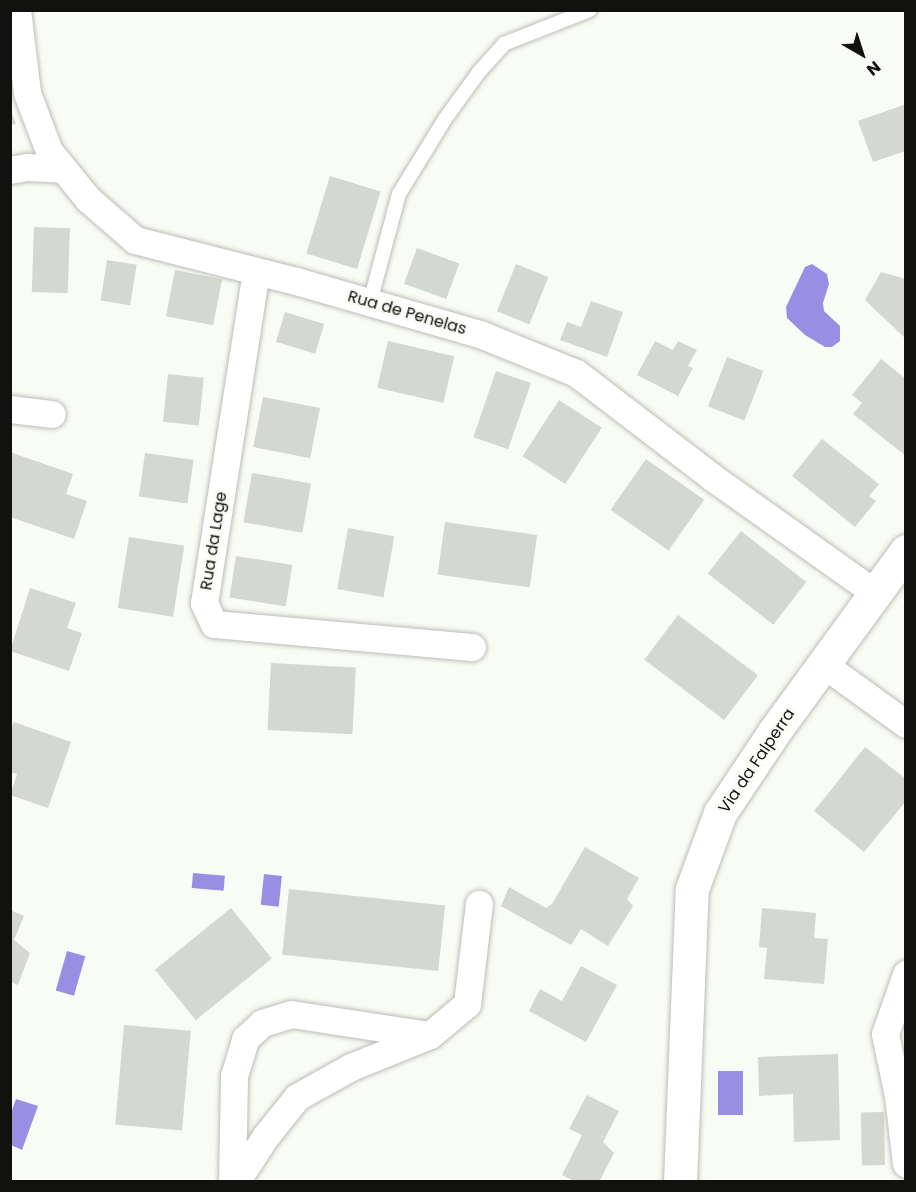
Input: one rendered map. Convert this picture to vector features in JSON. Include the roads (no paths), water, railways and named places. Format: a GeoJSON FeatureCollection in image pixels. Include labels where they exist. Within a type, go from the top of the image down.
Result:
{"type":"FeatureCollection","features":[{"type":"Feature","properties":{"kind":"main road","name":"Via da Falperra"},"geometry":{"type":"LineString","coordinates":[[680,1182],[692,890],[720,813],[774,732],[906,551]]}},
{"type":"Feature","properties":{"kind":"street","name":"Rua de Penelas"},"geometry":{"type":"LineString","coordinates":[[17,10],[27,93],[49,151],[88,199],[135,240],[370,302],[480,334],[576,373],[712,477],[875,593]]}},
{"type":"Feature","properties":{"kind":"street"},"geometry":{"type":"LineString","coordinates":[[10,170],[27,167],[63,169]]}},
{"type":"Feature","properties":{"kind":"street","name":"Rua da Lage"},"geometry":{"type":"LineString","coordinates":[[256,271],[204,603],[214,624],[472,647]]}},
{"type":"Feature","properties":{"kind":"street"},"geometry":{"type":"LineString","coordinates":[[10,409],[52,414]]}},
{"type":"Feature","properties":{"kind":"street"},"geometry":{"type":"LineString","coordinates":[[823,664],[906,724]]}},
{"type":"Feature","properties":{"kind":"street"},"geometry":{"type":"LineString","coordinates":[[234,1182],[265,1137],[297,1097],[351,1067],[430,1035],[467,1004],[479,904]]}},
{"type":"Feature","properties":{"kind":"street"},"geometry":{"type":"LineString","coordinates":[[906,974],[885,1034],[902,1100],[906,1164]]}},
{"type":"Feature","properties":{"kind":"street"},"geometry":{"type":"LineString","coordinates":[[234,1182],[234,1076],[245,1039],[262,1023],[291,1014],[430,1035]]}},
{"type":"Feature","properties":{"kind":"lane"},"geometry":{"type":"LineString","coordinates":[[370,302],[399,194],[445,118],[479,72],[504,44],[590,10]]}}]}
